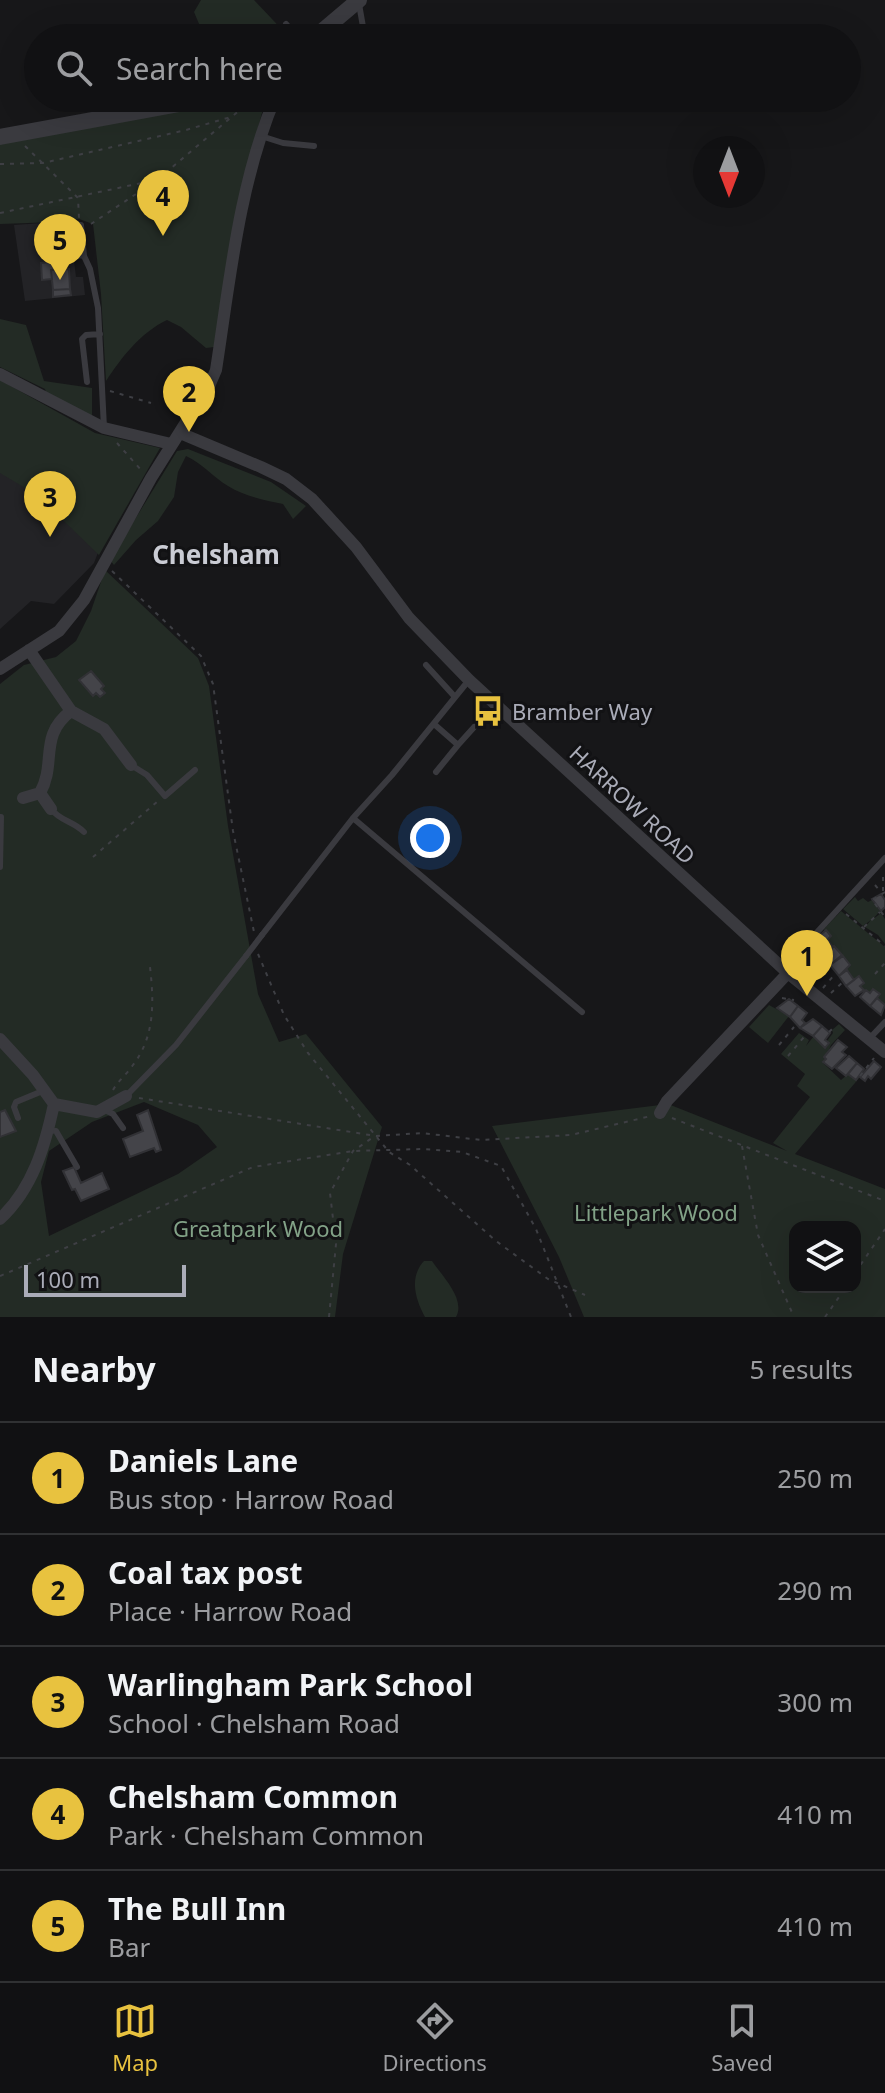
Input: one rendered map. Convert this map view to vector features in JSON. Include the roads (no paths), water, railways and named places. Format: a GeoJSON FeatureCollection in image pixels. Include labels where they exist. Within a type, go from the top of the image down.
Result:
{"type":"FeatureCollection","features":[{"type":"Feature","properties":{"kind":"street"},"geometry":{"type":"LineString","coordinates":[[331,24],[359,0]]}},
{"type":"Feature","properties":{"kind":"street"},"geometry":{"type":"LineString","coordinates":[[6,136],[136,112]]}},
{"type":"Feature","properties":{"kind":"street"},"geometry":{"type":"LineString","coordinates":[[0,669],[59,631],[84,600],[149,477],[199,405],[216,370],[252,164],[270,112]]}},
{"type":"Feature","properties":{"kind":"street"},"geometry":{"type":"LineString","coordinates":[[0,374],[104,428],[171,444]]}},
{"type":"Feature","properties":{"kind":"street","name":"HARROW ROAD"},"geometry":{"type":"LineString","coordinates":[[180,433],[286,479],[312,499],[356,547],[409,618],[469,680],[881,1053]]}},
{"type":"Feature","properties":{"kind":"street"},"geometry":{"type":"LineString","coordinates":[[29,650],[71,711],[104,729],[131,765]]}},
{"type":"Feature","properties":{"kind":"street"},"geometry":{"type":"LineString","coordinates":[[40,793],[48,771],[51,735],[60,719],[71,711]]}},
{"type":"Feature","properties":{"kind":"street"},"geometry":{"type":"LineString","coordinates":[[23,798],[40,793]]}},
{"type":"Feature","properties":{"kind":"street"},"geometry":{"type":"LineString","coordinates":[[40,793],[51,809]]}},
{"type":"Feature","properties":{"kind":"street"},"geometry":{"type":"LineString","coordinates":[[660,1113],[667,1101],[795,973]]}},
{"type":"Feature","properties":{"kind":"street"},"geometry":{"type":"LineString","coordinates":[[0,1039],[54,1104],[89,1112],[105,1110],[122,1098]]}},
{"type":"Feature","properties":{"kind":"street"},"geometry":{"type":"LineString","coordinates":[[0,1219],[26,1187],[37,1165],[54,1104]]}},
{"type":"Feature","properties":{"kind":"lane"},"geometry":{"type":"LineString","coordinates":[[359,0],[363,24]]}},
{"type":"Feature","properties":{"kind":"lane"},"geometry":{"type":"LineString","coordinates":[[261,136],[283,143],[314,146]]}},
{"type":"Feature","properties":{"kind":"lane"},"geometry":{"type":"LineString","coordinates":[[84,256],[72,254],[69,226],[80,222],[100,334],[104,428]]}},
{"type":"Feature","properties":{"kind":"lane"},"geometry":{"type":"LineString","coordinates":[[87,382],[82,339],[86,335],[100,334]]}},
{"type":"Feature","properties":{"kind":"lane"},"geometry":{"type":"LineString","coordinates":[[426,665],[455,697]]}},
{"type":"Feature","properties":{"kind":"lane"},"geometry":{"type":"LineString","coordinates":[[122,1098],[176,1045],[353,818],[469,680]]}},
{"type":"Feature","properties":{"kind":"lane"},"geometry":{"type":"LineString","coordinates":[[434,724],[458,745]]}},
{"type":"Feature","properties":{"kind":"lane"},"geometry":{"type":"LineString","coordinates":[[436,772],[476,725]]}},
{"type":"Feature","properties":{"kind":"lane"},"geometry":{"type":"LineString","coordinates":[[131,765],[147,775],[165,796],[195,770]]}},
{"type":"Feature","properties":{"kind":"lane"},"geometry":{"type":"LineString","coordinates":[[51,809],[57,818],[75,823],[84,832]]}},
{"type":"Feature","properties":{"kind":"lane"},"geometry":{"type":"LineString","coordinates":[[0,867],[1,817]]}},
{"type":"Feature","properties":{"kind":"lane"},"geometry":{"type":"LineString","coordinates":[[353,818],[582,1012]]}},
{"type":"Feature","properties":{"kind":"lane"},"geometry":{"type":"LineString","coordinates":[[795,973],[787,965],[885,858]]}},
{"type":"Feature","properties":{"kind":"lane"},"geometry":{"type":"LineString","coordinates":[[869,1039],[885,1022]]}},
{"type":"Feature","properties":{"kind":"lane"},"geometry":{"type":"LineString","coordinates":[[18,1118],[14,1107],[16,1102],[45,1090]]}},
{"type":"Feature","properties":{"kind":"lane"},"geometry":{"type":"LineString","coordinates":[[105,1110],[113,1114],[123,1128]]}},
{"type":"Feature","properties":{"kind":"lane"},"geometry":{"type":"LineString","coordinates":[[48,1130],[56,1131],[77,1167]]}},
{"type":"Feature","properties":{"kind":"place","name":"Chelsham Common"},"geometry":{"type":"Point","coordinates":[163,236]}},
{"type":"Feature","properties":{"kind":"place","name":"The Bull Inn"},"geometry":{"type":"Point","coordinates":[60,280]}},
{"type":"Feature","properties":{"kind":"place","name":"Coal tax post"},"geometry":{"type":"Point","coordinates":[189,432]}},
{"type":"Feature","properties":{"kind":"place","name":"Warlingham Park School"},"geometry":{"type":"Point","coordinates":[50,537]}},
{"type":"Feature","properties":{"kind":"place","name":"Bramber Way"},"geometry":{"type":"Point","coordinates":[488,711]}},
{"type":"Feature","properties":{"kind":"place","name":"Daniels Lane"},"geometry":{"type":"Point","coordinates":[807,996]}},
{"type":"Feature","properties":{"kind":"district","name":"Chelsham"},"geometry":{"type":"Point","coordinates":[216,554]}},
{"type":"Feature","properties":{"kind":"park label","name":"Littlepark Wood"},"geometry":{"type":"Point","coordinates":[656,1212]}},
{"type":"Feature","properties":{"kind":"park label","name":"Greatpark Wood"},"geometry":{"type":"Point","coordinates":[258,1228]}}]}
